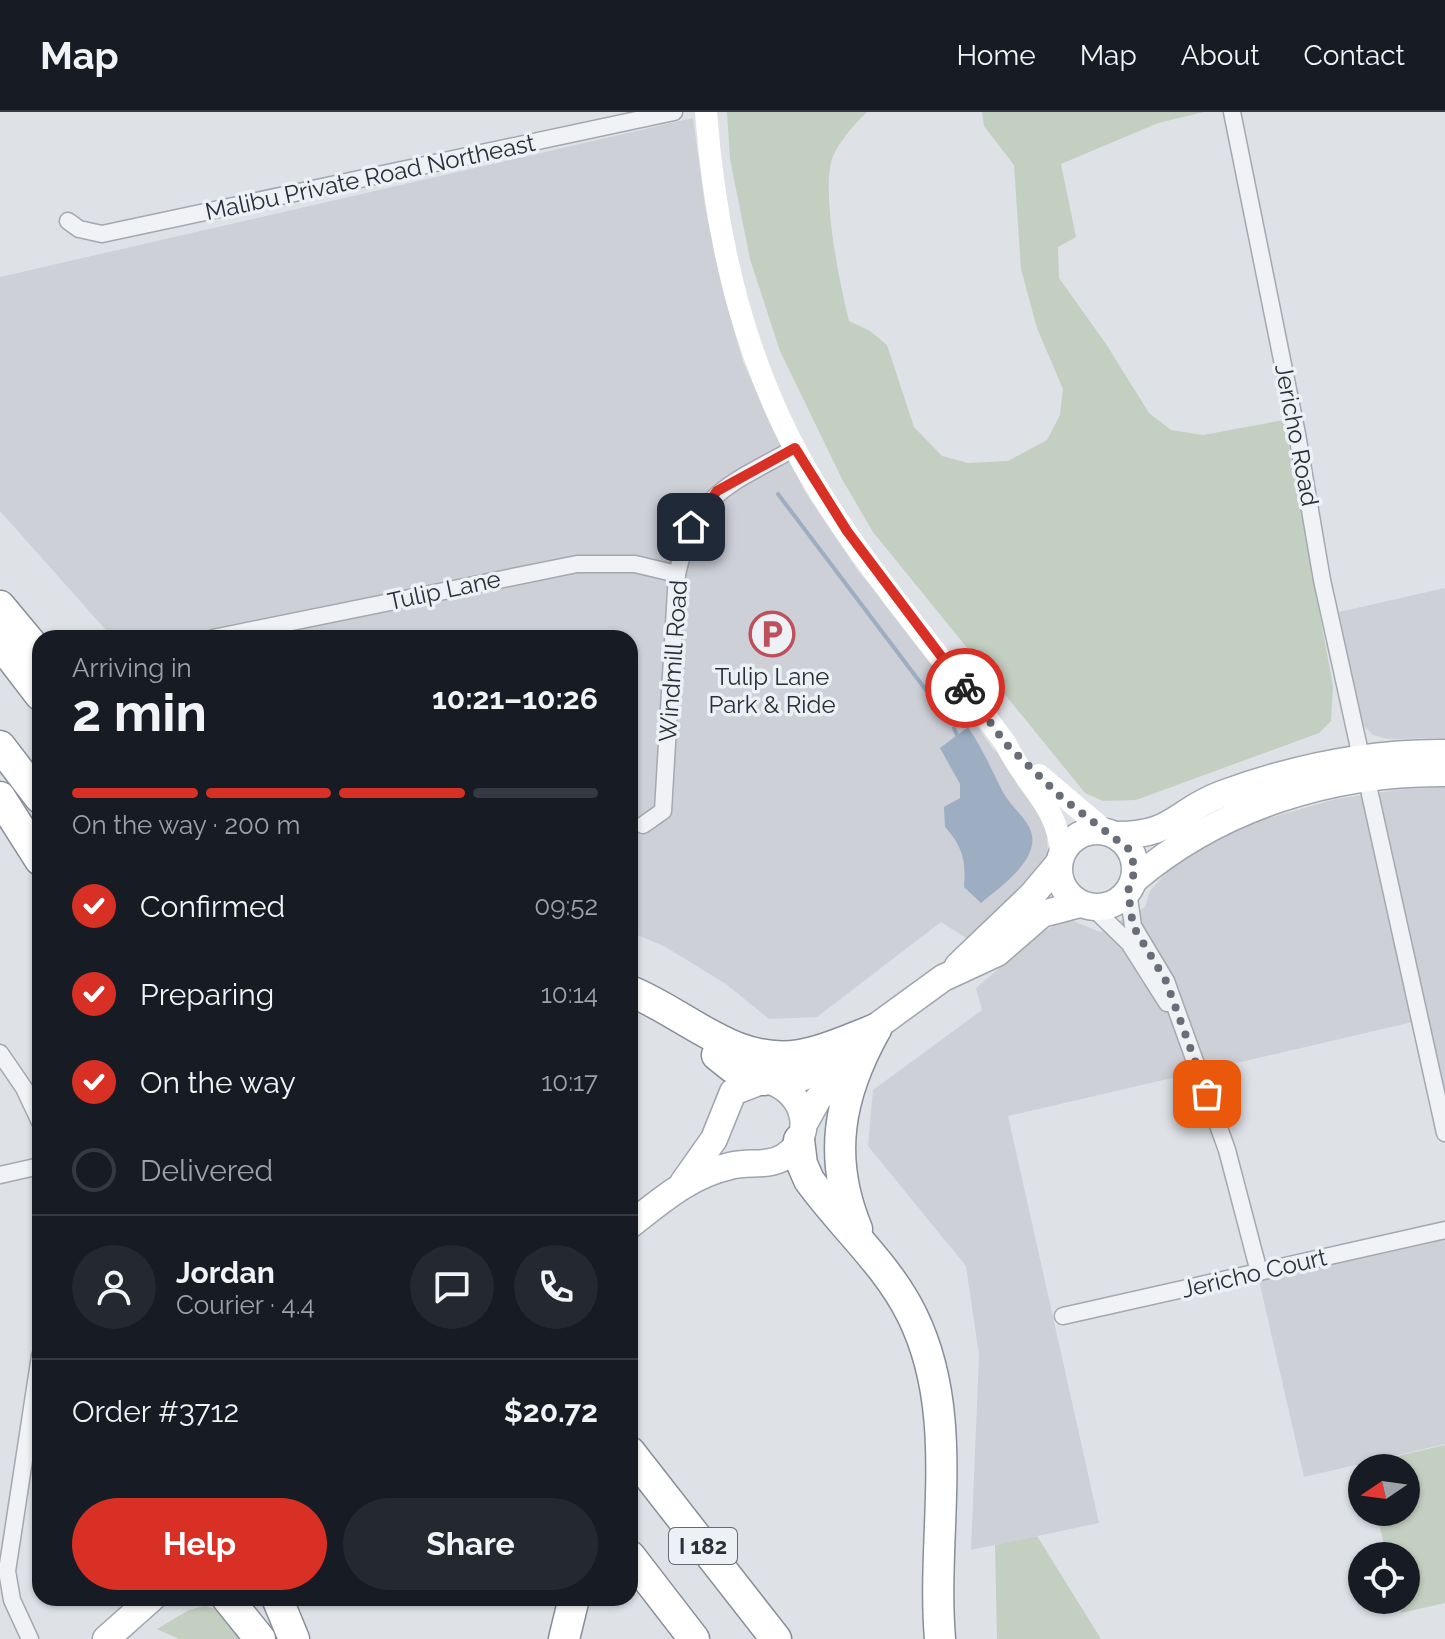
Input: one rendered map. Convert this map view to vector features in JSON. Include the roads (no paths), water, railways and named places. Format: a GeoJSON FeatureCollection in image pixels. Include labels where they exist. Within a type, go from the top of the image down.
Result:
{"type":"FeatureCollection","features":[{"type":"Feature","properties":{"kind":"highway"},"geometry":{"type":"LineString","coordinates":[[0,606],[32,644]]}},
{"type":"Feature","properties":{"kind":"highway"},"geometry":{"type":"LineString","coordinates":[[0,643],[32,685]]}},
{"type":"Feature","properties":{"kind":"highway"},"geometry":{"type":"LineString","coordinates":[[0,746],[32,788]]}},
{"type":"Feature","properties":{"kind":"highway"},"geometry":{"type":"LineString","coordinates":[[0,797],[32,847]]}},
{"type":"Feature","properties":{"kind":"highway"},"geometry":{"type":"LineString","coordinates":[[638,995],[666,1007],[735,1049],[774,1057],[812,1053],[876,1029]]}},
{"type":"Feature","properties":{"kind":"highway"},"geometry":{"type":"LineString","coordinates":[[666,1007],[722,1060],[769,1081]]}},
{"type":"Feature","properties":{"kind":"highway"},"geometry":{"type":"LineString","coordinates":[[865,1246],[845,1193],[840,1136],[848,1083],[876,1029]]}},
{"type":"Feature","properties":{"kind":"highway"},"geometry":{"type":"LineString","coordinates":[[802,1132],[809,1180],[865,1246],[911,1313],[931,1364],[941,1450],[937,1606],[940,1639]]}},
{"type":"Feature","properties":{"kind":"highway","name":"I 182"},"geometry":{"type":"LineString","coordinates":[[638,1462],[776,1639]]}},
{"type":"Feature","properties":{"kind":"highway","name":"I 182"},"geometry":{"type":"LineString","coordinates":[[638,1566],[694,1639]]}},
{"type":"Feature","properties":{"kind":"highway"},"geometry":{"type":"LineString","coordinates":[[233,1606],[260,1639]]}},
{"type":"Feature","properties":{"kind":"highway"},"geometry":{"type":"LineString","coordinates":[[280,1606],[294,1639]]}},
{"type":"Feature","properties":{"kind":"highway"},"geometry":{"type":"LineString","coordinates":[[564,1639],[572,1606]]}},
{"type":"Feature","properties":{"kind":"main road"},"geometry":{"type":"LineString","coordinates":[[706,112],[713,189],[729,279],[752,350],[795,448],[854,541],[1006,744],[1054,790],[1130,850],[1135,870],[1131,885]]}},
{"type":"Feature","properties":{"kind":"main road"},"geometry":{"type":"LineString","coordinates":[[1006,744],[1021,774],[1053,814],[1063,887],[1086,905]]}},
{"type":"Feature","properties":{"kind":"main road"},"geometry":{"type":"LineString","coordinates":[[638,1219],[683,1183],[714,1139],[733,1092],[769,1081],[790,1082],[811,1074],[954,971],[1032,895],[1074,838],[1084,833],[1156,832],[1222,794],[1445,753]]}},
{"type":"Feature","properties":{"kind":"main road"},"geometry":{"type":"LineString","coordinates":[[954,971],[997,953],[1042,914],[1086,905],[1113,904],[1131,885],[1207,828],[1310,790],[1357,768],[1445,773]]}},
{"type":"Feature","properties":{"kind":"main road"},"geometry":{"type":"LineString","coordinates":[[683,1183],[731,1165],[772,1162],[785,1156],[802,1132],[818,1099],[876,1029]]}},
{"type":"Feature","properties":{"kind":"main road"},"geometry":{"type":"LineString","coordinates":[[769,1081],[794,1094],[803,1112],[802,1132]]}},
{"type":"Feature","properties":{"kind":"main road"},"geometry":{"type":"LineString","coordinates":[[106,1639],[143,1606]]}},
{"type":"Feature","properties":{"kind":"street","name":"Malibu Private Road Northeast"},"geometry":{"type":"LineString","coordinates":[[68,221],[79,229],[102,234],[674,112]]}},
{"type":"Feature","properties":{"kind":"street","name":"Jericho Road"},"geometry":{"type":"LineString","coordinates":[[1232,112],[1300,448],[1322,580],[1445,1133]]}},
{"type":"Feature","properties":{"kind":"street","name":"Windmill Road"},"geometry":{"type":"LineString","coordinates":[[643,825],[663,811],[677,574],[686,536],[717,491],[795,448]]}},
{"type":"Feature","properties":{"kind":"street","name":"Tulip Lane"},"geometry":{"type":"LineString","coordinates":[[252,630],[577,564],[635,564],[677,574]]}},
{"type":"Feature","properties":{"kind":"street"},"geometry":{"type":"LineString","coordinates":[[1131,885],[1133,926],[1166,981],[1227,1150],[1259,1272]]}},
{"type":"Feature","properties":{"kind":"street"},"geometry":{"type":"LineString","coordinates":[[1086,905],[1129,943],[1177,1018]]}},
{"type":"Feature","properties":{"kind":"street"},"geometry":{"type":"LineString","coordinates":[[0,1053],[32,1104]]}},
{"type":"Feature","properties":{"kind":"street"},"geometry":{"type":"LineString","coordinates":[[0,1175],[32,1168]]}},
{"type":"Feature","properties":{"kind":"street","name":"Jericho Court"},"geometry":{"type":"LineString","coordinates":[[1063,1316],[1445,1230]]}},
{"type":"Feature","properties":{"kind":"street"},"geometry":{"type":"LineString","coordinates":[[30,1639],[12,1600],[7,1571],[32,1408]]}},
{"type":"Feature","properties":{"kind":"water"},"geometry":{"type":"Polygon","coordinates":[[[968,727],[1004,794],[1030,829],[1032,840],[1030,851],[1018,871],[981,903],[964,887],[962,855],[945,827],[944,807],[960,798],[960,784],[940,748],[968,727]]]}},
{"type":"Feature","properties":{"kind":"waterway"},"geometry":{"type":"LineString","coordinates":[[778,494],[926,690]]}},
{"type":"Feature","properties":{"kind":"waterway"},"geometry":{"type":"LineString","coordinates":[[954,728],[957,735]]}},
{"type":"Feature","properties":{"kind":"place","name":"Tulip Lane Park & Ride"},"geometry":{"type":"Point","coordinates":[772,634]}}]}
